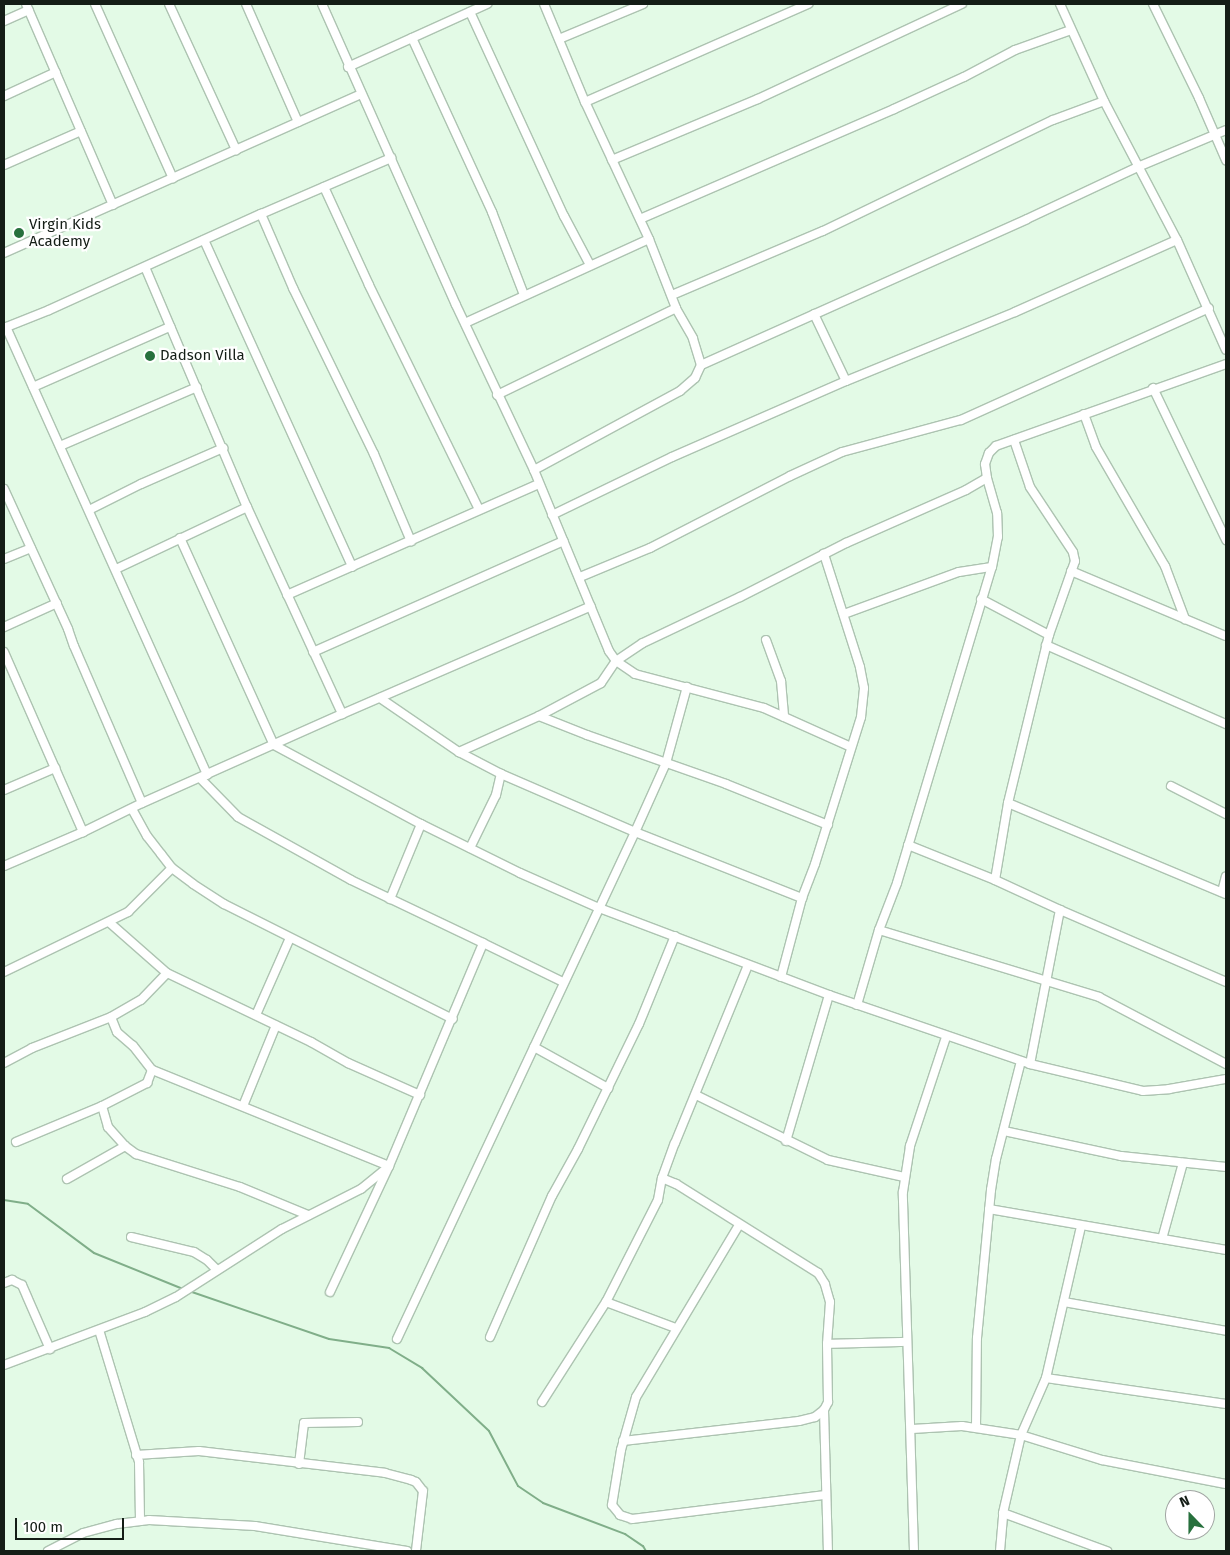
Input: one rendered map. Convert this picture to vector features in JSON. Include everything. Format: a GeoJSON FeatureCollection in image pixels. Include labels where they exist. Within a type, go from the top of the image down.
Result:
{"type":"FeatureCollection","features":[{"type":"Feature","properties":{"kind":"street"},"geometry":{"type":"LineString","coordinates":[[95,4],[173,178]]}},
{"type":"Feature","properties":{"kind":"street"},"geometry":{"type":"LineString","coordinates":[[169,4],[236,150]]}},
{"type":"Feature","properties":{"kind":"street"},"geometry":{"type":"LineString","coordinates":[[246,4],[298,122]]}},
{"type":"Feature","properties":{"kind":"street"},"geometry":{"type":"LineString","coordinates":[[322,4],[348,66],[497,396],[534,470],[580,577],[609,651],[616,661],[635,674],[764,708],[851,747]]}},
{"type":"Feature","properties":{"kind":"street"},"geometry":{"type":"LineString","coordinates":[[348,66],[487,4]]}},
{"type":"Feature","properties":{"kind":"street"},"geometry":{"type":"LineString","coordinates":[[544,4],[585,102],[649,239],[676,308],[693,338],[701,365]]}},
{"type":"Feature","properties":{"kind":"street"},"geometry":{"type":"LineString","coordinates":[[559,39],[643,4]]}},
{"type":"Feature","properties":{"kind":"street"},"geometry":{"type":"LineString","coordinates":[[585,102],[808,4]]}},
{"type":"Feature","properties":{"kind":"street"},"geometry":{"type":"LineString","coordinates":[[612,160],[758,99],[962,4]]}},
{"type":"Feature","properties":{"kind":"street"},"geometry":{"type":"LineString","coordinates":[[1060,4],[1104,101],[1140,166],[1177,240],[1209,308],[1226,350]]}},
{"type":"Feature","properties":{"kind":"street"},"geometry":{"type":"LineString","coordinates":[[1153,4],[1199,98],[1226,160]]}},
{"type":"Feature","properties":{"kind":"street"},"geometry":{"type":"LineString","coordinates":[[4,22],[27,7],[113,205]]}},
{"type":"Feature","properties":{"kind":"street"},"geometry":{"type":"LineString","coordinates":[[470,12],[564,216],[590,265]]}},
{"type":"Feature","properties":{"kind":"street"},"geometry":{"type":"LineString","coordinates":[[640,219],[894,109],[964,77],[1015,50],[1071,30]]}},
{"type":"Feature","properties":{"kind":"street"},"geometry":{"type":"LineString","coordinates":[[412,38],[492,212],[524,295]]}},
{"type":"Feature","properties":{"kind":"street"},"geometry":{"type":"LineString","coordinates":[[4,96],[56,72]]}},
{"type":"Feature","properties":{"kind":"street"},"geometry":{"type":"LineString","coordinates":[[4,253],[361,94]]}},
{"type":"Feature","properties":{"kind":"street"},"geometry":{"type":"LineString","coordinates":[[672,295],[823,231],[1053,120],[1104,101]]}},
{"type":"Feature","properties":{"kind":"street"},"geometry":{"type":"LineString","coordinates":[[534,470],[680,391],[695,378],[701,365],[1028,219],[1140,166],[1226,130]]}},
{"type":"Feature","properties":{"kind":"street"},"geometry":{"type":"LineString","coordinates":[[4,165],[81,131]]}},
{"type":"Feature","properties":{"kind":"street"},"geometry":{"type":"LineString","coordinates":[[391,158],[260,214],[5,328],[116,570],[203,776],[238,816],[351,880],[563,982]]}},
{"type":"Feature","properties":{"kind":"street"},"geometry":{"type":"LineString","coordinates":[[324,187],[373,294],[479,510]]}},
{"type":"Feature","properties":{"kind":"street"},"geometry":{"type":"LineString","coordinates":[[260,214],[293,288],[374,454],[411,542]]}},
{"type":"Feature","properties":{"kind":"street"},"geometry":{"type":"LineString","coordinates":[[465,323],[649,239]]}},
{"type":"Feature","properties":{"kind":"street"},"geometry":{"type":"LineString","coordinates":[[204,240],[352,567]]}},
{"type":"Feature","properties":{"kind":"street"},"geometry":{"type":"LineString","coordinates":[[552,515],[672,457],[846,381],[1015,312],[1177,240]]}},
{"type":"Feature","properties":{"kind":"street"},"geometry":{"type":"LineString","coordinates":[[145,267],[247,507],[342,714]]}},
{"type":"Feature","properties":{"kind":"street"},"geometry":{"type":"LineString","coordinates":[[497,396],[676,308]]}},
{"type":"Feature","properties":{"kind":"street"},"geometry":{"type":"LineString","coordinates":[[580,577],[650,548],[790,476],[842,452],[961,420],[1209,308]]}},
{"type":"Feature","properties":{"kind":"street"},"geometry":{"type":"LineString","coordinates":[[814,314],[846,381]]}},
{"type":"Feature","properties":{"kind":"street"},"geometry":{"type":"LineString","coordinates":[[33,387],[170,327]]}},
{"type":"Feature","properties":{"kind":"street"},"geometry":{"type":"LineString","coordinates":[[858,1005],[878,930],[908,845],[992,567],[998,537],[997,513],[985,464],[989,453],[996,446],[1153,388],[1226,364]]}},
{"type":"Feature","properties":{"kind":"street"},"geometry":{"type":"LineString","coordinates":[[60,446],[197,387]]}},
{"type":"Feature","properties":{"kind":"street"},"geometry":{"type":"LineString","coordinates":[[1153,388],[1226,540]]}},
{"type":"Feature","properties":{"kind":"street"},"geometry":{"type":"LineString","coordinates":[[1084,414],[1096,447],[1165,566],[1185,619]]}},
{"type":"Feature","properties":{"kind":"street"},"geometry":{"type":"LineString","coordinates":[[995,880],[1008,803],[1048,634],[1075,561],[1073,552],[1030,487],[1014,440]]}},
{"type":"Feature","properties":{"kind":"street"},"geometry":{"type":"LineString","coordinates":[[89,510],[141,484],[223,448]]}},
{"type":"Feature","properties":{"kind":"street"},"geometry":{"type":"LineString","coordinates":[[459,752],[539,716],[601,683],[616,661],[643,643],[740,597],[824,554],[966,490],[987,478]]}},
{"type":"Feature","properties":{"kind":"street"},"geometry":{"type":"LineString","coordinates":[[287,595],[539,484]]}},
{"type":"Feature","properties":{"kind":"street"},"geometry":{"type":"LineString","coordinates":[[4,489],[32,548],[142,803]]}},
{"type":"Feature","properties":{"kind":"street"},"geometry":{"type":"LineString","coordinates":[[116,570],[247,507]]}},
{"type":"Feature","properties":{"kind":"street"},"geometry":{"type":"LineString","coordinates":[[180,538],[274,745],[421,824],[520,873],[599,908],[829,995],[946,1037],[1030,1064],[1143,1091],[1169,1089],[1226,1079]]}},
{"type":"Feature","properties":{"kind":"street"},"geometry":{"type":"LineString","coordinates":[[314,652],[564,541]]}},
{"type":"Feature","properties":{"kind":"street"},"geometry":{"type":"LineString","coordinates":[[4,559],[32,548]]}},
{"type":"Feature","properties":{"kind":"street"},"geometry":{"type":"LineString","coordinates":[[781,977],[802,898],[828,825],[861,717],[864,688],[860,667],[824,554]]}},
{"type":"Feature","properties":{"kind":"street"},"geometry":{"type":"LineString","coordinates":[[844,614],[959,572],[992,567]]}},
{"type":"Feature","properties":{"kind":"street"},"geometry":{"type":"LineString","coordinates":[[1071,571],[1226,636]]}},
{"type":"Feature","properties":{"kind":"street"},"geometry":{"type":"LineString","coordinates":[[981,599],[1048,634]]}},
{"type":"Feature","properties":{"kind":"street"},"geometry":{"type":"LineString","coordinates":[[4,628],[56,603]]}},
{"type":"Feature","properties":{"kind":"street"},"geometry":{"type":"LineString","coordinates":[[4,866],[342,714],[591,606]]}},
{"type":"Feature","properties":{"kind":"street"},"geometry":{"type":"LineString","coordinates":[[766,640],[781,682],[784,717]]}},
{"type":"Feature","properties":{"kind":"street"},"geometry":{"type":"LineString","coordinates":[[1046,645],[1226,724]]}},
{"type":"Feature","properties":{"kind":"street"},"geometry":{"type":"LineString","coordinates":[[4,652],[83,832]]}},
{"type":"Feature","properties":{"kind":"street"},"geometry":{"type":"LineString","coordinates":[[397,1339],[563,982],[636,832],[666,763],[687,687]]}},
{"type":"Feature","properties":{"kind":"street"},"geometry":{"type":"LineString","coordinates":[[380,698],[459,752],[500,774],[636,832],[802,898]]}},
{"type":"Feature","properties":{"kind":"street"},"geometry":{"type":"LineString","coordinates":[[539,716],[726,784],[828,825]]}},
{"type":"Feature","properties":{"kind":"street"},"geometry":{"type":"LineString","coordinates":[[4,790],[55,768]]}},
{"type":"Feature","properties":{"kind":"street"},"geometry":{"type":"LineString","coordinates":[[470,848],[496,795],[500,774]]}},
{"type":"Feature","properties":{"kind":"street"},"geometry":{"type":"LineString","coordinates":[[1171,786],[1226,814]]}},
{"type":"Feature","properties":{"kind":"street"},"geometry":{"type":"LineString","coordinates":[[1008,803],[1224,893],[1226,876]]}},
{"type":"Feature","properties":{"kind":"street"},"geometry":{"type":"LineString","coordinates":[[132,809],[147,836],[172,868],[224,904],[453,1018]]}},
{"type":"Feature","properties":{"kind":"street"},"geometry":{"type":"LineString","coordinates":[[390,899],[421,824]]}},
{"type":"Feature","properties":{"kind":"street"},"geometry":{"type":"LineString","coordinates":[[908,845],[995,880],[1226,982]]}},
{"type":"Feature","properties":{"kind":"street"},"geometry":{"type":"LineString","coordinates":[[4,972],[110,923],[128,912],[172,868]]}},
{"type":"Feature","properties":{"kind":"street"},"geometry":{"type":"LineString","coordinates":[[1030,1064],[1060,910]]}},
{"type":"Feature","properties":{"kind":"street"},"geometry":{"type":"LineString","coordinates":[[110,923],[167,973],[256,1015],[348,1063],[420,1095]]}},
{"type":"Feature","properties":{"kind":"street"},"geometry":{"type":"LineString","coordinates":[[878,930],[1099,997],[1226,1064]]}},
{"type":"Feature","properties":{"kind":"street"},"geometry":{"type":"LineString","coordinates":[[490,1337],[552,1196],[639,1024],[675,936]]}},
{"type":"Feature","properties":{"kind":"street"},"geometry":{"type":"LineString","coordinates":[[256,1015],[290,938]]}},
{"type":"Feature","properties":{"kind":"street"},"geometry":{"type":"LineString","coordinates":[[330,1292],[389,1166],[484,943]]}},
{"type":"Feature","properties":{"kind":"street"},"geometry":{"type":"LineString","coordinates":[[542,1402],[606,1302],[658,1200],[662,1178],[748,965]]}},
{"type":"Feature","properties":{"kind":"street"},"geometry":{"type":"LineString","coordinates":[[4,1063],[32,1048],[111,1017],[141,1000],[167,973]]}},
{"type":"Feature","properties":{"kind":"street"},"geometry":{"type":"LineString","coordinates":[[786,1141],[829,995]]}},
{"type":"Feature","properties":{"kind":"street"},"geometry":{"type":"LineString","coordinates":[[111,1017],[118,1032],[133,1046],[152,1070],[389,1166]]}},
{"type":"Feature","properties":{"kind":"street"},"geometry":{"type":"LineString","coordinates":[[243,1106],[276,1025]]}},
{"type":"Feature","properties":{"kind":"street"},"geometry":{"type":"LineString","coordinates":[[914,1551],[912,1428],[906,1342],[904,1178],[910,1146],[946,1037]]}},
{"type":"Feature","properties":{"kind":"street"},"geometry":{"type":"LineString","coordinates":[[534,1047],[608,1088]]}},
{"type":"Feature","properties":{"kind":"street"},"geometry":{"type":"LineString","coordinates":[[976,1427],[976,1338],[989,1209],[996,1158],[1021,1061]]}},
{"type":"Feature","properties":{"kind":"street"},"geometry":{"type":"LineString","coordinates":[[16,1142],[102,1106],[146,1083],[152,1070]]}},
{"type":"Feature","properties":{"kind":"street"},"geometry":{"type":"LineString","coordinates":[[696,1095],[836,1164],[904,1178]]}},
{"type":"Feature","properties":{"kind":"street"},"geometry":{"type":"LineString","coordinates":[[102,1106],[108,1127],[125,1146],[148,1158],[240,1187],[308,1215]]}},
{"type":"Feature","properties":{"kind":"street"},"geometry":{"type":"LineString","coordinates":[[1004,1131],[1121,1156],[1226,1167]]}},
{"type":"Feature","properties":{"kind":"street"},"geometry":{"type":"LineString","coordinates":[[67,1179],[119,1152],[125,1146]]}},
{"type":"Feature","properties":{"kind":"street"},"geometry":{"type":"LineString","coordinates":[[1162,1238],[1183,1163]]}},
{"type":"Feature","properties":{"kind":"street"},"geometry":{"type":"LineString","coordinates":[[4,1365],[99,1330],[176,1297],[282,1229],[361,1189],[389,1166]]}},
{"type":"Feature","properties":{"kind":"street"},"geometry":{"type":"LineString","coordinates":[[623,1441],[799,1421],[815,1417],[824,1410],[828,1402],[827,1344],[830,1302],[826,1284],[818,1273],[662,1178]]}},
{"type":"Feature","properties":{"kind":"street"},"geometry":{"type":"LineString","coordinates":[[989,1209],[1226,1250]]}},
{"type":"Feature","properties":{"kind":"street"},"geometry":{"type":"LineString","coordinates":[[739,1224],[676,1328],[664,1354],[636,1397],[623,1441],[612,1505],[620,1515],[632,1519],[826,1495]]}},
{"type":"Feature","properties":{"kind":"street"},"geometry":{"type":"LineString","coordinates":[[1000,1551],[1003,1513],[1022,1435],[1046,1378],[1082,1226]]}},
{"type":"Feature","properties":{"kind":"street"},"geometry":{"type":"LineString","coordinates":[[131,1237],[194,1252],[208,1260],[217,1270]]}},
{"type":"Feature","properties":{"kind":"street"},"geometry":{"type":"LineString","coordinates":[[4,1283],[12,1280],[22,1285],[50,1349]]}},
{"type":"Feature","properties":{"kind":"street"},"geometry":{"type":"LineString","coordinates":[[606,1302],[676,1328]]}},
{"type":"Feature","properties":{"kind":"street"},"geometry":{"type":"LineString","coordinates":[[1064,1302],[1226,1331]]}},
{"type":"Feature","properties":{"kind":"street"},"geometry":{"type":"LineString","coordinates":[[99,1330],[138,1462],[140,1521]]}},
{"type":"Feature","properties":{"kind":"street"},"geometry":{"type":"LineString","coordinates":[[827,1344],[906,1342]]}},
{"type":"Feature","properties":{"kind":"street"},"geometry":{"type":"LineString","coordinates":[[1046,1378],[1226,1404]]}},
{"type":"Feature","properties":{"kind":"street"},"geometry":{"type":"LineString","coordinates":[[824,1410],[828,1551]]}},
{"type":"Feature","properties":{"kind":"street"},"geometry":{"type":"LineString","coordinates":[[299,1464],[304,1423],[358,1422]]}},
{"type":"Feature","properties":{"kind":"street"},"geometry":{"type":"LineString","coordinates":[[912,1428],[976,1427],[1022,1435],[1102,1460],[1226,1484]]}},
{"type":"Feature","properties":{"kind":"street"},"geometry":{"type":"LineString","coordinates":[[136,1455],[199,1451],[385,1473],[416,1482],[423,1492],[416,1551]]}},
{"type":"Feature","properties":{"kind":"street"},"geometry":{"type":"LineString","coordinates":[[1003,1513],[1107,1551]]}},
{"type":"Feature","properties":{"kind":"street"},"geometry":{"type":"LineString","coordinates":[[48,1551],[83,1533],[117,1524],[172,1520],[255,1526],[407,1551]]}},
{"type":"Feature","properties":{"kind":"waterway"},"geometry":{"type":"LineString","coordinates":[[4,1200],[28,1204],[94,1253],[183,1289]]}},
{"type":"Feature","properties":{"kind":"waterway"},"geometry":{"type":"LineString","coordinates":[[189,1291],[329,1339],[389,1348],[422,1368],[489,1431],[518,1486],[543,1503],[625,1534],[643,1546],[646,1551]]}},
{"type":"Feature","properties":{"kind":"place","name":"Virgin Kids Academy"},"geometry":{"type":"Point","coordinates":[19,233]}},
{"type":"Feature","properties":{"kind":"place","name":"Dadson Villa"},"geometry":{"type":"Point","coordinates":[150,356]}}]}
